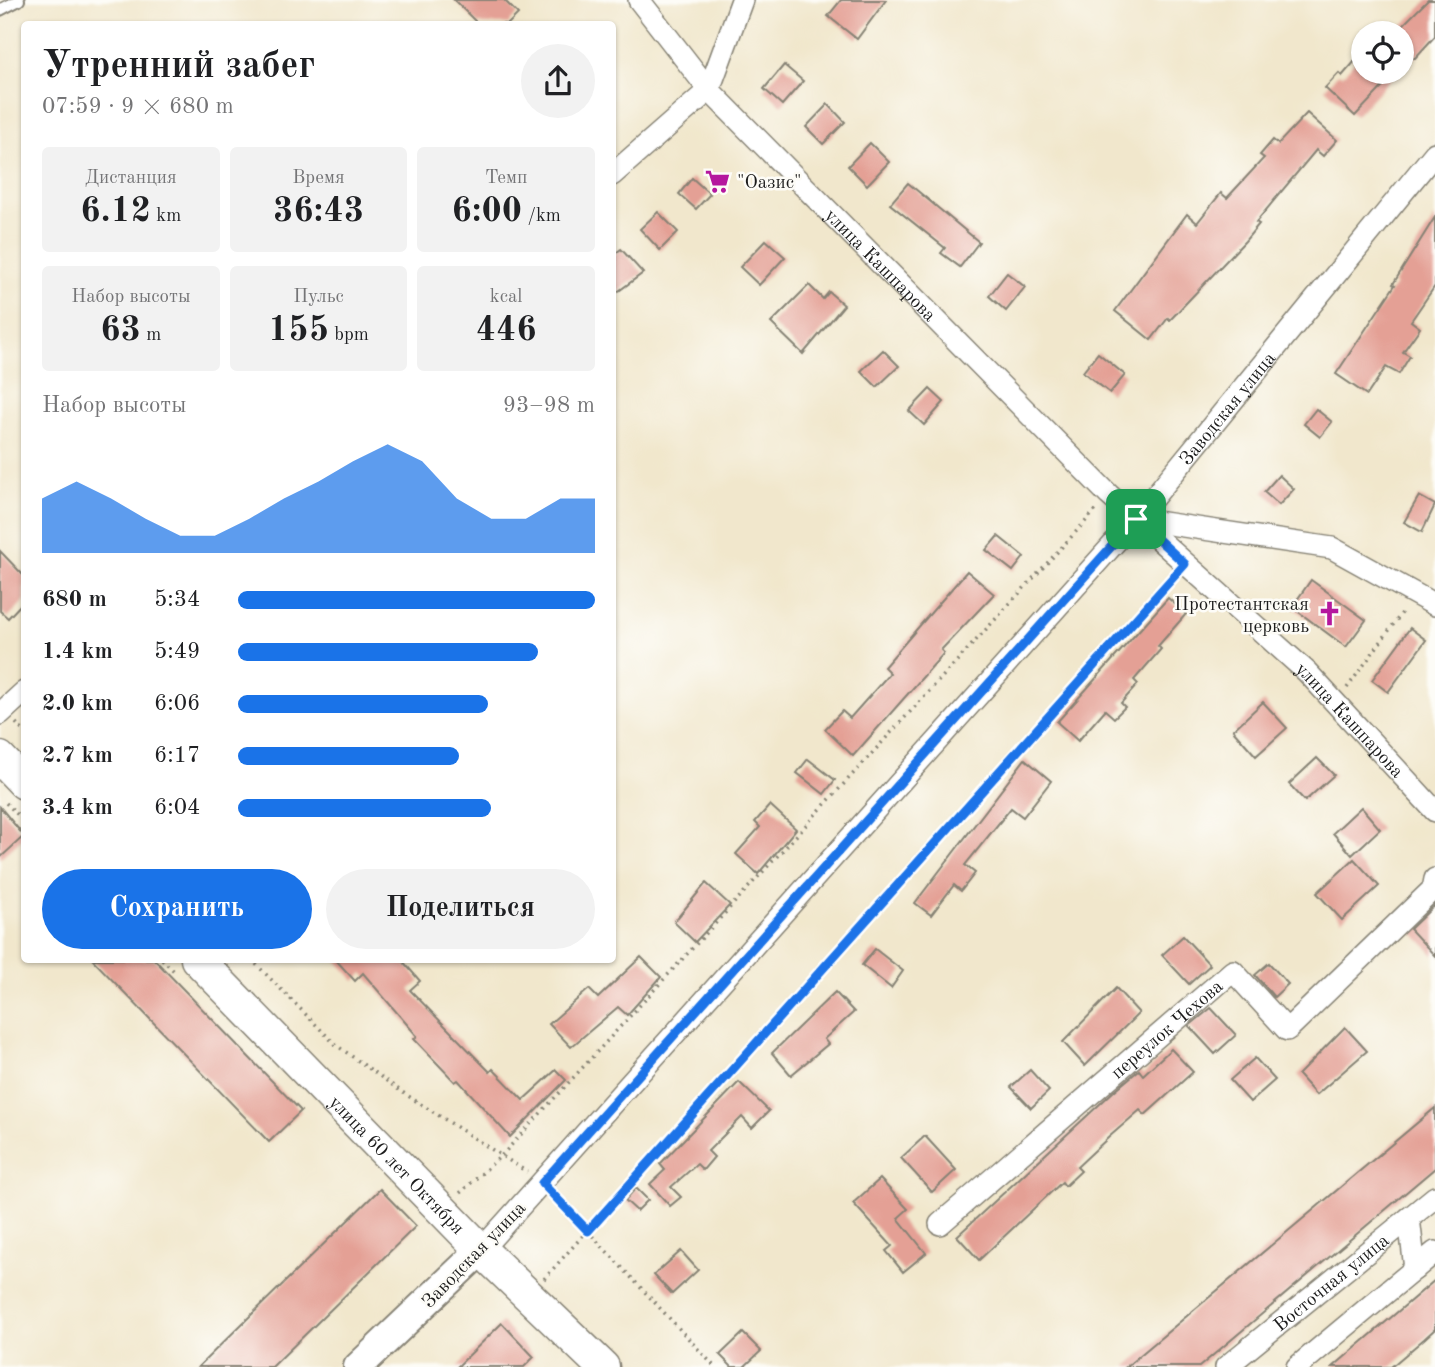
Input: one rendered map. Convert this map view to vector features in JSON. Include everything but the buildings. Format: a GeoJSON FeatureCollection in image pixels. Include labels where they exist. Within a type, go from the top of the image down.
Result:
{"type":"FeatureCollection","features":[{"type":"Feature","properties":{"kind":"main road"},"geometry":{"type":"LineString","coordinates":[[0,758],[21,780]]}},
{"type":"Feature","properties":{"kind":"main road","name":"улица 60 лет Октября"},"geometry":{"type":"LineString","coordinates":[[201,963],[481,1250],[531,1294],[603,1367]]}},
{"type":"Feature","properties":{"kind":"street","name":"улица Кашпарова"},"geometry":{"type":"LineString","coordinates":[[639,0],[709,90],[1109,495],[1307,672],[1435,810]]}},
{"type":"Feature","properties":{"kind":"street"},"geometry":{"type":"LineString","coordinates":[[616,171],[709,90],[742,0]]}},
{"type":"Feature","properties":{"kind":"street","name":"Заводская улица"},"geometry":{"type":"LineString","coordinates":[[358,1367],[481,1250],[1136,519],[1435,153]]}},
{"type":"Feature","properties":{"kind":"street"},"geometry":{"type":"LineString","coordinates":[[1136,519],[1332,548],[1435,605]]}},
{"type":"Feature","properties":{"kind":"street"},"geometry":{"type":"LineString","coordinates":[[0,714],[21,695]]}},
{"type":"Feature","properties":{"kind":"street","name":"переулок Чехова"},"geometry":{"type":"LineString","coordinates":[[940,1224],[1233,971],[1287,1030],[1433,889],[1435,878]]}},
{"type":"Feature","properties":{"kind":"street","name":"Восточная улица"},"geometry":{"type":"LineString","coordinates":[[1226,1367],[1435,1197]]}},
{"type":"Feature","properties":{"kind":"street"},"geometry":{"type":"LineString","coordinates":[[1409,1218],[1415,1269]]}},
{"type":"Feature","properties":{"kind":"street"},"geometry":{"type":"LineString","coordinates":[[1297,1367],[1435,1252]]}},
{"type":"Feature","properties":{"kind":"lane"},"geometry":{"type":"LineString","coordinates":[[0,10],[19,0]]}},
{"type":"Feature","properties":{"kind":"path"},"geometry":{"type":"LineString","coordinates":[[442,1209],[503,1154],[1109,495]]}},
{"type":"Feature","properties":{"kind":"path"},"geometry":{"type":"LineString","coordinates":[[531,1294],[1185,564]]}},
{"type":"Feature","properties":{"kind":"path"},"geometry":{"type":"LineString","coordinates":[[1349,685],[1403,610]]}},
{"type":"Feature","properties":{"kind":"path"},"geometry":{"type":"LineString","coordinates":[[0,796],[21,818]]}},
{"type":"Feature","properties":{"kind":"path"},"geometry":{"type":"LineString","coordinates":[[255,963],[336,1045],[402,1092],[503,1154],[542,1183],[715,1367]]}},
{"type":"Feature","properties":{"kind":"place","name":"\"Оазис\""},"geometry":{"type":"Point","coordinates":[717,181]}},
{"type":"Feature","properties":{"kind":"place","name":"Протестантская церковь"},"geometry":{"type":"Point","coordinates":[1329,614]}},
{"type":"Feature","properties":{"kind":"route"},"geometry":{"type":"LineString","coordinates":[[1136,519],[1185,564],[588,1231],[542,1183],[1136,519]]}}]}
